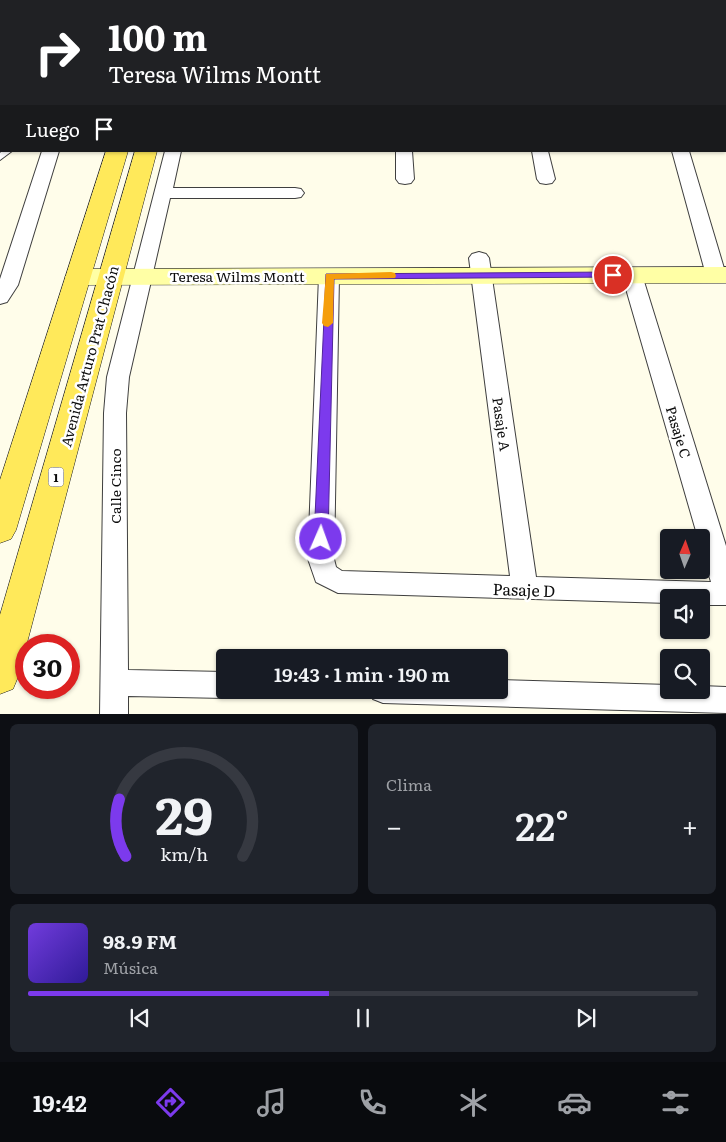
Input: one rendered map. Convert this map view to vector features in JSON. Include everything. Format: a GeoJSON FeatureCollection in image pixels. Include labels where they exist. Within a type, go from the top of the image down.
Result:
{"type":"FeatureCollection","features":[{"type":"Feature","properties":{"kind":"main road"},"geometry":{"type":"LineString","coordinates":[[3,517],[117,152]]}},
{"type":"Feature","properties":{"kind":"main road","name":"Avenida Arturo Prat Chacón"},"geometry":{"type":"LineString","coordinates":[[0,677],[128,269],[146,152]]}},
{"type":"Feature","properties":{"kind":"street"},"geometry":{"type":"LineString","coordinates":[[3,289],[51,152]]}},
{"type":"Feature","properties":{"kind":"street","name":"Calle Cinco"},"geometry":{"type":"LineString","coordinates":[[114,714],[116,395],[121,360],[128,269],[162,193],[172,152]]}},
{"type":"Feature","properties":{"kind":"street"},"geometry":{"type":"LineString","coordinates":[[404,152],[405,178]]}},
{"type":"Feature","properties":{"kind":"street"},"geometry":{"type":"LineString","coordinates":[[540,152],[546,179]]}},
{"type":"Feature","properties":{"kind":"street"},"geometry":{"type":"LineString","coordinates":[[680,152],[720,266]]}},
{"type":"Feature","properties":{"kind":"street"},"geometry":{"type":"LineString","coordinates":[[162,193],[295,193]]}},
{"type":"Feature","properties":{"kind":"street","name":"Teresa Wilms Montt"},"geometry":{"type":"LineString","coordinates":[[80,269],[720,266]]}},
{"type":"Feature","properties":{"kind":"street","name":"Teresa Wilms Montt"},"geometry":{"type":"LineString","coordinates":[[128,269],[329,276],[480,267],[632,275],[720,266]]}},
{"type":"Feature","properties":{"kind":"street","name":"Pasaje A"},"geometry":{"type":"LineString","coordinates":[[480,267],[525,589]]}},
{"type":"Feature","properties":{"kind":"street","name":"Pasaje C"},"geometry":{"type":"LineString","coordinates":[[632,275],[726,588]]}},
{"type":"Feature","properties":{"kind":"street","name":"Pasaje D"},"geometry":{"type":"LineString","coordinates":[[329,276],[320,559],[325,574],[338,582],[726,594]]}},
{"type":"Feature","properties":{"kind":"street"},"geometry":{"type":"LineString","coordinates":[[114,683],[216,685]]}},
{"type":"Feature","properties":{"kind":"street"},"geometry":{"type":"LineString","coordinates":[[508,694],[726,700]]}},
{"type":"Feature","properties":{"kind":"slow traffic"},"geometry":{"type":"LineString","coordinates":[[328,323],[329,276],[391,276]]}},
{"type":"Feature","properties":{"kind":"route"},"geometry":{"type":"LineString","coordinates":[[321,539],[329,276],[613,275]]}}]}
